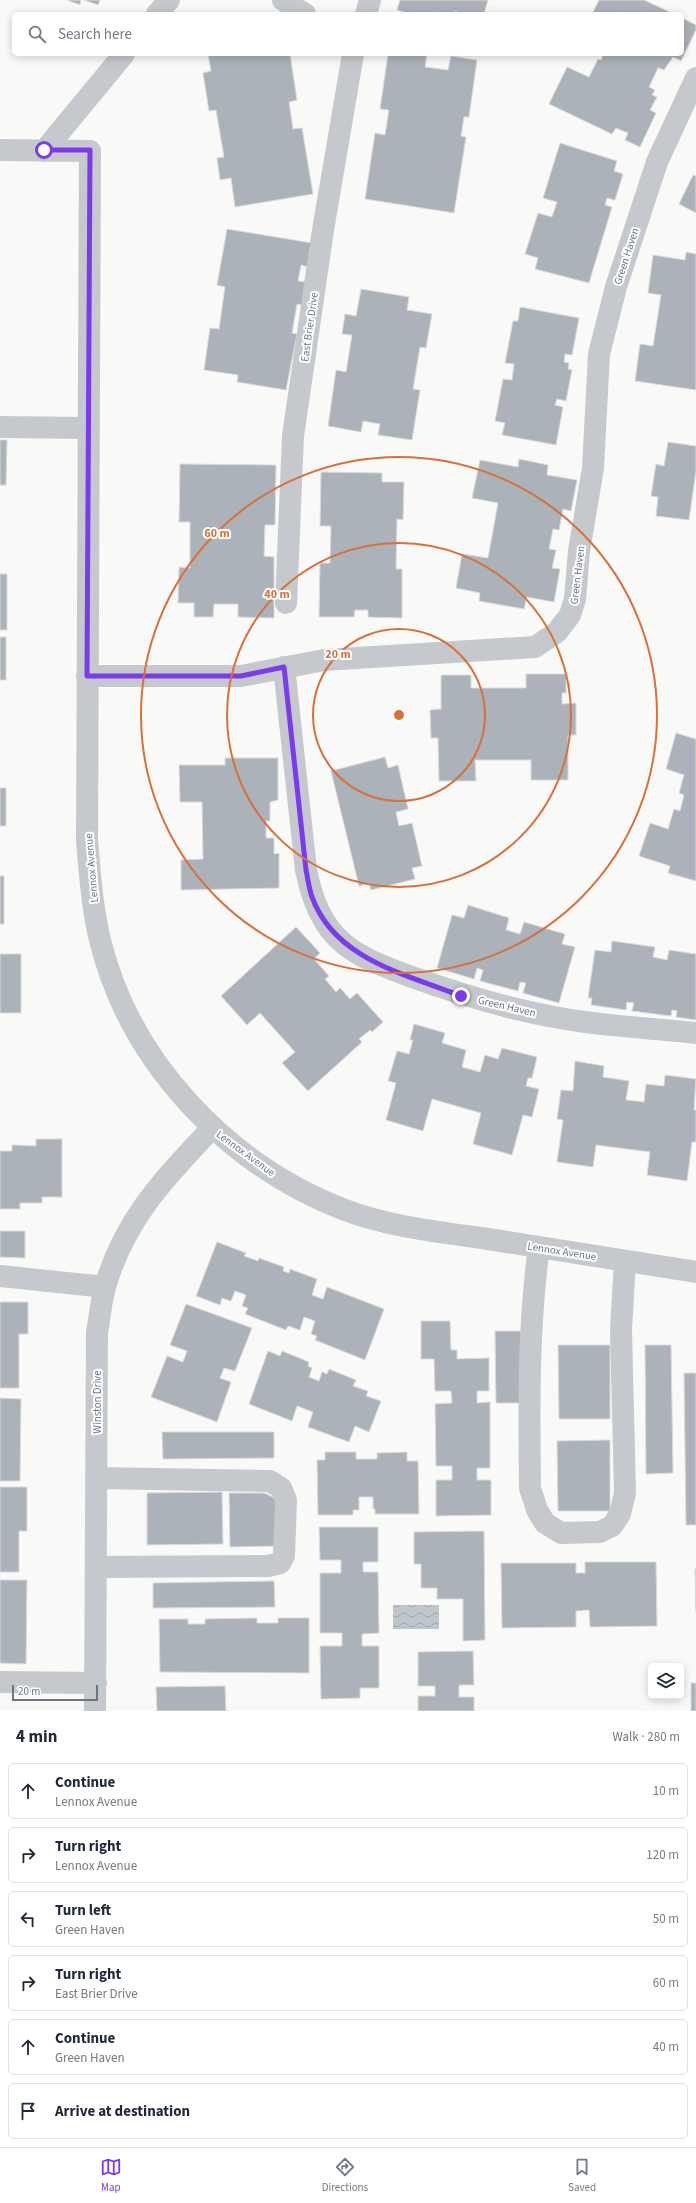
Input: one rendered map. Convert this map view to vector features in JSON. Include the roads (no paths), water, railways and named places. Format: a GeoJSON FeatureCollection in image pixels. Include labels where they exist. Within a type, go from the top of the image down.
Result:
{"type":"FeatureCollection","features":[{"type":"Feature","properties":{"kind":"street"},"geometry":{"type":"LineString","coordinates":[[160,12],[169,0]]}},
{"type":"Feature","properties":{"kind":"street"},"geometry":{"type":"LineString","coordinates":[[283,0],[302,12]]}},
{"type":"Feature","properties":{"kind":"street"},"geometry":{"type":"LineString","coordinates":[[367,12],[370,0]]}},
{"type":"Feature","properties":{"kind":"street"},"geometry":{"type":"LineString","coordinates":[[44,150],[122,56]]}},
{"type":"Feature","properties":{"kind":"street","name":"East Brier Drive"},"geometry":{"type":"LineString","coordinates":[[286,603],[294,436],[323,230],[353,56]]}},
{"type":"Feature","properties":{"kind":"street","name":"Green Haven"},"geometry":{"type":"LineString","coordinates":[[87,676],[241,676],[284,667],[359,657],[535,647],[557,632],[570,615],[575,599],[579,551],[592,468],[599,354],[616,287],[656,162],[696,78]]}},
{"type":"Feature","properties":{"kind":"street","name":"Lennox Avenue"},"geometry":{"type":"LineString","coordinates":[[0,150],[90,150],[87,840],[91,895],[101,942],[118,994],[143,1043],[174,1087],[212,1128],[243,1154],[289,1184],[345,1210],[398,1225],[696,1272]]}},
{"type":"Feature","properties":{"kind":"street"},"geometry":{"type":"LineString","coordinates":[[0,428],[89,428]]}},
{"type":"Feature","properties":{"kind":"street","name":"Green Haven"},"geometry":{"type":"LineString","coordinates":[[284,667],[306,870],[312,897],[320,913],[343,944],[367,959],[461,996],[555,1017],[696,1033]]}},
{"type":"Feature","properties":{"kind":"street","name":"Winston Drive"},"geometry":{"type":"LineString","coordinates":[[95,1711],[97,1332],[105,1287],[121,1244],[144,1205],[159,1185],[212,1128]]}},
{"type":"Feature","properties":{"kind":"street"},"geometry":{"type":"LineString","coordinates":[[539,1247],[533,1287],[530,1343],[530,1488],[537,1510],[545,1522],[561,1533],[600,1532],[612,1526],[620,1514],[624,1493],[621,1330],[624,1261]]}},
{"type":"Feature","properties":{"kind":"street"},"geometry":{"type":"LineString","coordinates":[[0,1276],[105,1287]]}},
{"type":"Feature","properties":{"kind":"street"},"geometry":{"type":"LineString","coordinates":[[96,1478],[270,1481],[281,1488],[286,1500],[284,1556],[280,1563],[268,1566],[96,1567]]}},
{"type":"Feature","properties":{"kind":"street"},"geometry":{"type":"LineString","coordinates":[[0,1682],[96,1683]]}},
{"type":"Feature","properties":{"kind":"water"},"geometry":{"type":"Polygon","coordinates":[[[393,1605],[439,1605],[439,1629],[393,1629],[393,1605]]]}}]}
